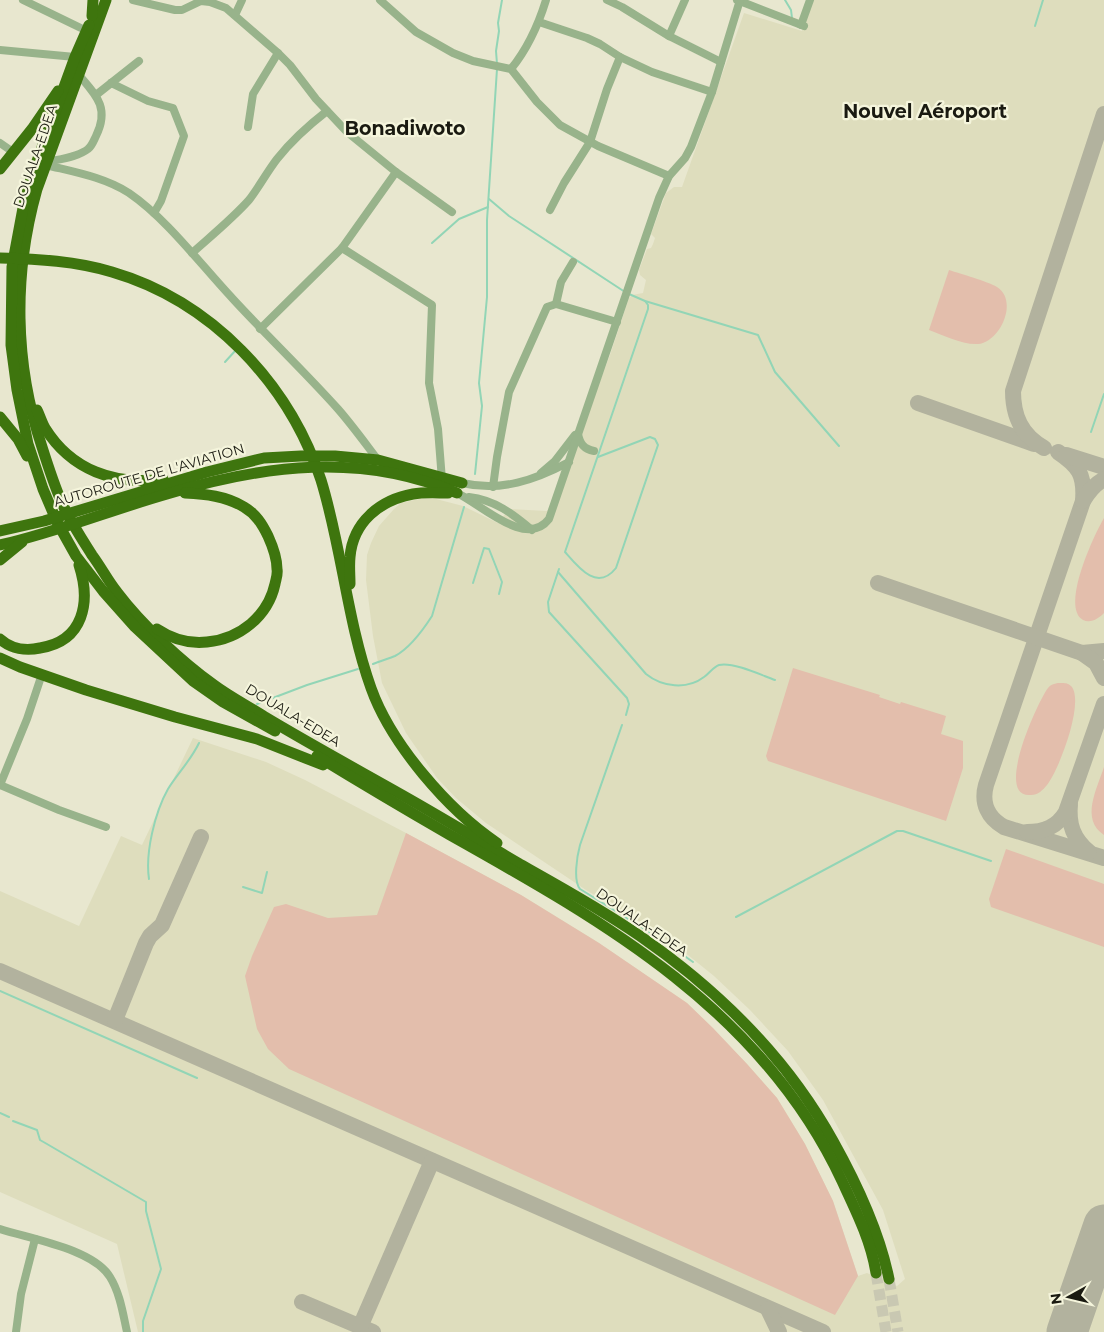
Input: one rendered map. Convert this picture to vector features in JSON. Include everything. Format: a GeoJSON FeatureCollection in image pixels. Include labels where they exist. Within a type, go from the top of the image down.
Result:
{"type":"FeatureCollection","features":[{"type":"Feature","properties":{"kind":"highway"},"geometry":{"type":"LineString","coordinates":[[92,16],[93,0]]}},
{"type":"Feature","properties":{"kind":"highway","name":"DOUALA-EDEA"},"geometry":{"type":"LineString","coordinates":[[99,0],[66,80],[32,175],[23,208],[12,267],[11,345],[17,390],[28,444],[43,489],[57,522],[76,556],[135,628],[193,682],[223,702],[348,776],[588,914],[632,944],[698,995],[736,1030],[785,1085],[811,1124],[858,1214],[876,1273]]}},
{"type":"Feature","properties":{"kind":"highway","name":"DOUALA-EDEA"},"geometry":{"type":"LineString","coordinates":[[106,0],[78,74],[31,213],[21,286],[19,318],[23,365],[37,432],[63,506],[86,544],[117,592],[145,624],[214,685],[322,750],[562,888],[640,936],[707,988],[781,1062],[806,1096],[841,1155],[868,1213],[881,1248],[889,1279]]}},
{"type":"Feature","properties":{"kind":"highway"},"geometry":{"type":"LineString","coordinates":[[0,169],[66,80]]}},
{"type":"Feature","properties":{"kind":"highway"},"geometry":{"type":"LineString","coordinates":[[0,258],[37,259],[79,264],[113,272],[150,286],[176,300],[199,315],[238,346],[276,391],[304,439],[321,481],[365,669],[384,718],[421,770],[467,819],[487,837],[562,888]]}},
{"type":"Feature","properties":{"kind":"highway"},"geometry":{"type":"LineString","coordinates":[[21,286],[24,344],[34,401],[45,428],[62,449],[97,474],[114,479],[148,481],[207,472]]}},
{"type":"Feature","properties":{"kind":"highway"},"geometry":{"type":"LineString","coordinates":[[0,417],[18,439],[43,489]]}},
{"type":"Feature","properties":{"kind":"highway","name":"AUTOROUTE DE L'AVIATION"},"geometry":{"type":"LineString","coordinates":[[0,531],[46,526],[207,472],[264,458],[335,456],[378,460],[442,482],[462,491]]}},
{"type":"Feature","properties":{"kind":"highway","name":"AUTOROUTE DE L'AVIATION"},"geometry":{"type":"LineString","coordinates":[[85,514],[261,471],[304,466],[377,470],[411,478],[442,482]]}},
{"type":"Feature","properties":{"kind":"highway"},"geometry":{"type":"LineString","coordinates":[[351,610],[350,557],[354,538],[362,523],[374,510],[387,502],[401,497],[415,494],[462,491]]}},
{"type":"Feature","properties":{"kind":"highway"},"geometry":{"type":"LineString","coordinates":[[117,592],[146,622],[166,635],[185,642],[218,641],[238,633],[252,624],[265,608],[273,592],[278,571],[275,550],[258,518],[244,507],[217,496],[168,493]]}},
{"type":"Feature","properties":{"kind":"highway","name":"AUTOROUTE DE L'AVIATION"},"geometry":{"type":"LineString","coordinates":[[0,544],[27,539],[46,526]]}},
{"type":"Feature","properties":{"kind":"highway"},"geometry":{"type":"LineString","coordinates":[[0,560],[27,539]]}},
{"type":"Feature","properties":{"kind":"highway"},"geometry":{"type":"LineString","coordinates":[[0,639],[16,648],[30,650],[46,648],[70,636],[81,616],[85,601],[84,583],[76,556]]}},
{"type":"Feature","properties":{"kind":"highway"},"geometry":{"type":"LineString","coordinates":[[0,658],[42,674],[175,717],[257,739],[348,776]]}},
{"type":"Feature","properties":{"kind":"street"},"geometry":{"type":"LineString","coordinates":[[23,0],[87,31]]}},
{"type":"Feature","properties":{"kind":"street"},"geometry":{"type":"LineString","coordinates":[[134,0],[175,10],[182,10],[200,2],[210,2],[226,8],[290,65],[327,111],[347,132],[396,172],[452,212]]}},
{"type":"Feature","properties":{"kind":"street"},"geometry":{"type":"LineString","coordinates":[[235,15],[242,0]]}},
{"type":"Feature","properties":{"kind":"street"},"geometry":{"type":"LineString","coordinates":[[380,0],[416,32],[446,50],[473,60],[512,69],[537,102],[560,125],[590,142],[669,176]]}},
{"type":"Feature","properties":{"kind":"street"},"geometry":{"type":"LineString","coordinates":[[512,69],[529,44],[546,0]]}},
{"type":"Feature","properties":{"kind":"street"},"geometry":{"type":"LineString","coordinates":[[607,0],[669,36],[721,62]]}},
{"type":"Feature","properties":{"kind":"street"},"geometry":{"type":"LineString","coordinates":[[669,36],[685,0]]}},
{"type":"Feature","properties":{"kind":"street"},"geometry":{"type":"LineString","coordinates":[[462,491],[501,506],[532,530],[542,526],[549,519],[659,198],[669,176],[691,147],[712,92],[739,1],[803,26],[810,0]]}},
{"type":"Feature","properties":{"kind":"street"},"geometry":{"type":"LineString","coordinates":[[539,22],[587,38],[620,57],[652,72],[712,92]]}},
{"type":"Feature","properties":{"kind":"street"},"geometry":{"type":"LineString","coordinates":[[0,50],[75,57]]}},
{"type":"Feature","properties":{"kind":"street"},"geometry":{"type":"LineString","coordinates":[[248,127],[253,94],[278,53]]}},
{"type":"Feature","properties":{"kind":"street"},"geometry":{"type":"LineString","coordinates":[[550,210],[561,188],[590,142],[620,57]]}},
{"type":"Feature","properties":{"kind":"street"},"geometry":{"type":"LineString","coordinates":[[96,95],[139,61]]}},
{"type":"Feature","properties":{"kind":"street"},"geometry":{"type":"LineString","coordinates":[[47,163],[81,153],[90,148],[99,130],[102,109],[96,95],[78,74]]}},
{"type":"Feature","properties":{"kind":"street"},"geometry":{"type":"LineString","coordinates":[[111,83],[140,98],[172,108],[184,136],[161,201],[154,214]]}},
{"type":"Feature","properties":{"kind":"street"},"geometry":{"type":"LineString","coordinates":[[192,253],[217,232],[248,200],[277,159],[302,130],[327,111]]}},
{"type":"Feature","properties":{"kind":"street"},"geometry":{"type":"LineString","coordinates":[[0,143],[13,152]]}},
{"type":"Feature","properties":{"kind":"street"},"geometry":{"type":"LineString","coordinates":[[47,163],[112,184],[129,193],[154,214],[338,410],[378,460]]}},
{"type":"Feature","properties":{"kind":"street"},"geometry":{"type":"LineString","coordinates":[[260,329],[342,248],[396,172]]}},
{"type":"Feature","properties":{"kind":"street"},"geometry":{"type":"LineString","coordinates":[[342,248],[432,305],[430,383],[438,430],[442,482]]}},
{"type":"Feature","properties":{"kind":"street"},"geometry":{"type":"LineString","coordinates":[[556,304],[561,282],[573,262]]}},
{"type":"Feature","properties":{"kind":"street"},"geometry":{"type":"LineString","coordinates":[[494,486],[497,457],[509,392],[547,307],[556,304],[617,322]]}},
{"type":"Feature","properties":{"kind":"street"},"geometry":{"type":"LineString","coordinates":[[579,431],[586,450],[594,451]]}},
{"type":"Feature","properties":{"kind":"street"},"geometry":{"type":"LineString","coordinates":[[531,479],[555,461],[579,431]]}},
{"type":"Feature","properties":{"kind":"street","name":"AUTOROUTE DE L'AVIATION"},"geometry":{"type":"LineString","coordinates":[[462,491],[474,486],[507,486],[531,479],[569,462]]}},
{"type":"Feature","properties":{"kind":"street"},"geometry":{"type":"LineString","coordinates":[[42,674],[0,785],[59,810],[106,827]]}},
{"type":"Feature","properties":{"kind":"street"},"geometry":{"type":"LineString","coordinates":[[0,1229],[89,1258],[103,1268],[111,1278],[116,1290],[127,1332]]}},
{"type":"Feature","properties":{"kind":"street"},"geometry":{"type":"LineString","coordinates":[[16,1332],[21,1294],[35,1239]]}},
{"type":"Feature","properties":{"kind":"shaded area"},"geometry":{"type":"Polygon","coordinates":[[[813,0],[1104,0],[1104,1332],[138,1332],[117,1244],[0,1192],[0,891],[79,926],[121,836],[142,845],[193,738],[266,762],[305,780],[406,833],[521,895],[599,943],[687,1003],[747,1064],[777,1098],[805,1144],[833,1201],[858,1276],[867,1273],[897,1286],[905,1279],[883,1210],[823,1100],[788,1051],[750,1010],[714,976],[678,947],[586,890],[486,823],[456,798],[437,778],[406,733],[382,683],[373,636],[366,580],[367,555],[371,543],[379,526],[401,503],[419,499],[436,499],[463,506],[498,523],[509,509],[547,511],[558,490],[610,355],[629,298],[632,295],[643,293],[646,280],[640,275],[639,270],[647,249],[651,248],[655,238],[651,234],[666,193],[674,187],[682,187],[744,13],[802,31],[813,0]]]}},
{"type":"Feature","properties":{"kind":"shaded area"},"geometry":{"type":"Polygon","coordinates":[[[949,270],[993,285],[1003,293],[1006,302],[1004,320],[999,329],[986,342],[978,344],[966,343],[929,330],[949,270]]]}},
{"type":"Feature","properties":{"kind":"shaded area"},"geometry":{"type":"Polygon","coordinates":[[[1104,518],[1104,613],[1095,620],[1086,621],[1077,613],[1075,601],[1077,586],[1087,554],[1104,518]]]}},
{"type":"Feature","properties":{"kind":"shaded area"},"geometry":{"type":"Polygon","coordinates":[[[793,668],[880,695],[879,697],[900,704],[901,702],[946,716],[941,734],[963,741],[963,768],[946,821],[768,761],[766,756],[793,668]]]}},
{"type":"Feature","properties":{"kind":"shaded area"},"geometry":{"type":"Polygon","coordinates":[[[1058,683],[1070,685],[1075,695],[1073,722],[1069,737],[1058,766],[1047,785],[1036,794],[1031,795],[1020,792],[1016,782],[1021,748],[1043,696],[1049,687],[1058,683]]]}},
{"type":"Feature","properties":{"kind":"shaded area"},"geometry":{"type":"Polygon","coordinates":[[[1104,767],[1104,835],[1093,821],[1092,803],[1104,767]]]}},
{"type":"Feature","properties":{"kind":"shaded area"},"geometry":{"type":"Polygon","coordinates":[[[406,833],[521,895],[599,943],[687,1003],[747,1064],[777,1098],[805,1144],[833,1201],[858,1276],[835,1315],[289,1069],[268,1049],[257,1029],[245,976],[274,907],[286,904],[328,918],[377,915],[406,833]]]}},
{"type":"Feature","properties":{"kind":"shaded area"},"geometry":{"type":"Polygon","coordinates":[[[1006,849],[1104,884],[1104,947],[991,907],[989,899],[1006,849]]]}},
{"type":"Feature","properties":{"kind":"waterway"},"geometry":{"type":"LineString","coordinates":[[497,64],[498,23],[502,0]]}},
{"type":"Feature","properties":{"kind":"waterway"},"geometry":{"type":"LineString","coordinates":[[785,0],[791,10],[792,18]]}},
{"type":"Feature","properties":{"kind":"waterway"},"geometry":{"type":"LineString","coordinates":[[1035,26],[1043,0]]}},
{"type":"Feature","properties":{"kind":"waterway"},"geometry":{"type":"LineString","coordinates":[[475,474],[482,406],[479,383],[487,297],[487,220],[497,69]]}},
{"type":"Feature","properties":{"kind":"waterway"},"geometry":{"type":"LineString","coordinates":[[489,199],[509,216],[625,292]]}},
{"type":"Feature","properties":{"kind":"waterway"},"geometry":{"type":"LineString","coordinates":[[432,243],[459,219],[488,207]]}},
{"type":"Feature","properties":{"kind":"waterway"},"geometry":{"type":"LineString","coordinates":[[629,294],[645,301],[758,335],[775,372],[839,446]]}},
{"type":"Feature","properties":{"kind":"waterway"},"geometry":{"type":"LineString","coordinates":[[598,457],[650,437],[655,439],[658,445],[616,568],[609,575],[602,578],[588,575],[565,552],[648,309],[645,301]]}},
{"type":"Feature","properties":{"kind":"waterway"},"geometry":{"type":"LineString","coordinates":[[225,362],[235,351]]}},
{"type":"Feature","properties":{"kind":"waterway"},"geometry":{"type":"LineString","coordinates":[[1091,432],[1104,394]]}},
{"type":"Feature","properties":{"kind":"waterway"},"geometry":{"type":"LineString","coordinates":[[373,664],[401,653],[411,644],[432,616],[464,507]]}},
{"type":"Feature","properties":{"kind":"waterway"},"geometry":{"type":"LineString","coordinates":[[473,583],[484,548],[489,549],[502,582],[499,594]]}},
{"type":"Feature","properties":{"kind":"waterway"},"geometry":{"type":"LineString","coordinates":[[559,569],[548,602],[549,612],[627,698],[629,704],[626,715]]}},
{"type":"Feature","properties":{"kind":"waterway"},"geometry":{"type":"LineString","coordinates":[[558,572],[646,674],[659,682],[675,685],[690,684],[704,677],[719,665],[732,665],[775,680]]}},
{"type":"Feature","properties":{"kind":"waterway"},"geometry":{"type":"LineString","coordinates":[[257,704],[307,685],[358,669]]}},
{"type":"Feature","properties":{"kind":"waterway"},"geometry":{"type":"LineString","coordinates":[[622,725],[580,845],[576,868],[578,885],[580,889],[659,938],[693,962]]}},
{"type":"Feature","properties":{"kind":"waterway"},"geometry":{"type":"LineString","coordinates":[[149,879],[148,857],[152,833],[163,798],[199,743]]}},
{"type":"Feature","properties":{"kind":"waterway"},"geometry":{"type":"LineString","coordinates":[[736,917],[897,831],[903,831],[991,861]]}},
{"type":"Feature","properties":{"kind":"waterway"},"geometry":{"type":"LineString","coordinates":[[243,887],[262,893],[267,872]]}},
{"type":"Feature","properties":{"kind":"waterway"},"geometry":{"type":"LineString","coordinates":[[0,991],[197,1078]]}},
{"type":"Feature","properties":{"kind":"waterway"},"geometry":{"type":"LineString","coordinates":[[0,1113],[9,1117]]}},
{"type":"Feature","properties":{"kind":"waterway"},"geometry":{"type":"LineString","coordinates":[[13,1121],[37,1130],[40,1140],[146,1202],[146,1211],[161,1269],[143,1321],[143,1332]]}},
{"type":"Feature","properties":{"kind":"taxiway"},"geometry":{"type":"LineString","coordinates":[[1044,448],[1029,437],[1020,424],[1013,400],[1013,391],[1104,114]]}},
{"type":"Feature","properties":{"kind":"taxiway"},"geometry":{"type":"LineString","coordinates":[[918,403],[1034,444]]}},
{"type":"Feature","properties":{"kind":"taxiway"},"geometry":{"type":"LineString","coordinates":[[1058,452],[1071,462],[1079,472],[1083,484],[1083,501],[986,785],[984,798],[990,815],[1004,827],[1104,858]]}},
{"type":"Feature","properties":{"kind":"taxiway"},"geometry":{"type":"LineString","coordinates":[[1066,455],[1104,467]]}},
{"type":"Feature","properties":{"kind":"taxiway"},"geometry":{"type":"LineString","coordinates":[[1083,501],[1092,488],[1104,479]]}},
{"type":"Feature","properties":{"kind":"taxiway"},"geometry":{"type":"LineString","coordinates":[[878,583],[1082,653],[1104,651]]}},
{"type":"Feature","properties":{"kind":"taxiway"},"geometry":{"type":"LineString","coordinates":[[1082,653],[1096,663],[1104,678]]}},
{"type":"Feature","properties":{"kind":"taxiway"},"geometry":{"type":"LineString","coordinates":[[1027,832],[1050,828],[1066,812],[1104,704]]}},
{"type":"Feature","properties":{"kind":"taxiway"},"geometry":{"type":"LineString","coordinates":[[1070,804],[1070,818],[1073,831],[1079,842],[1089,852]]}},
{"type":"Feature","properties":{"kind":"taxiway"},"geometry":{"type":"LineString","coordinates":[[115,1020],[146,943],[150,936],[162,925],[201,837]]}},
{"type":"Feature","properties":{"kind":"taxiway"},"geometry":{"type":"LineString","coordinates":[[0,971],[823,1332]]}},
{"type":"Feature","properties":{"kind":"taxiway"},"geometry":{"type":"LineString","coordinates":[[360,1327],[432,1161]]}},
{"type":"Feature","properties":{"kind":"taxiway"},"geometry":{"type":"LineString","coordinates":[[302,1302],[373,1332]]}},
{"type":"Feature","properties":{"kind":"taxiway"},"geometry":{"type":"LineString","coordinates":[[768,1309],[779,1332]]}},
{"type":"Feature","properties":{"kind":"runway"},"geometry":{"type":"LineString","coordinates":[[1067,1332],[1104,1225]]}},
{"type":"Feature","properties":{"kind":"tunnel"},"geometry":{"type":"LineString","coordinates":[[876,1273],[886,1332]]}},
{"type":"Feature","properties":{"kind":"tunnel"},"geometry":{"type":"LineString","coordinates":[[889,1279],[898,1332]]}},
{"type":"Feature","properties":{"kind":"district","name":"Nouvel Aéroport"},"geometry":{"type":"Point","coordinates":[925,111]}},
{"type":"Feature","properties":{"kind":"district","name":"Bonadiwoto"},"geometry":{"type":"Point","coordinates":[405,128]}}]}
